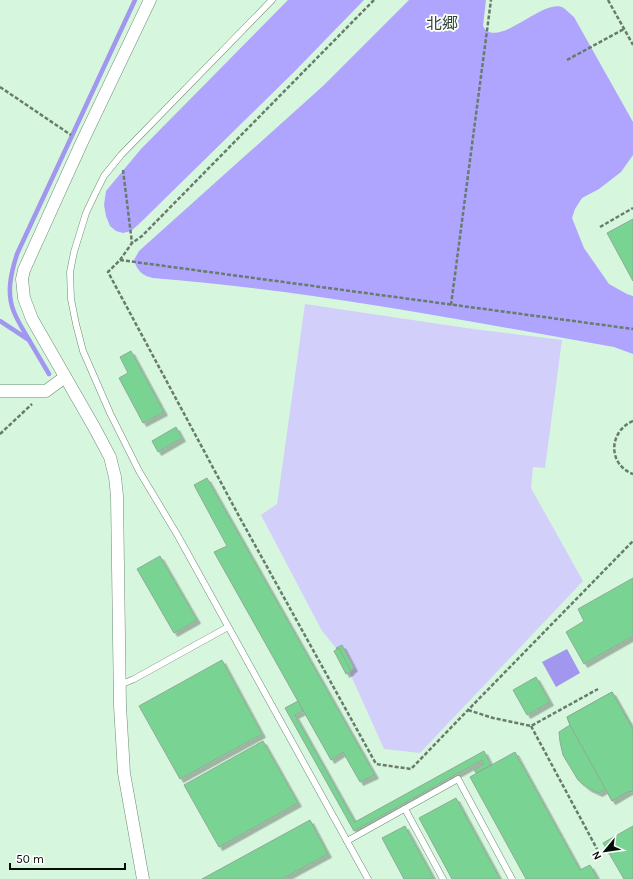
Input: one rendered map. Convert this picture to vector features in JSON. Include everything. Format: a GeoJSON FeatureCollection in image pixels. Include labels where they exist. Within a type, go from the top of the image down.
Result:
{"type":"FeatureCollection","features":[{"type":"Feature","properties":{"kind":"street"},"geometry":{"type":"LineString","coordinates":[[143,879],[124,773],[120,706],[117,496],[115,478],[110,457],[32,319],[24,298],[22,279],[24,270],[82,142],[150,0]]}},
{"type":"Feature","properties":{"kind":"street"},"geometry":{"type":"LineString","coordinates":[[0,391],[46,391],[65,377]]}},
{"type":"Feature","properties":{"kind":"lane"},"geometry":{"type":"LineString","coordinates":[[272,0],[121,155],[104,176],[86,213],[74,252],[70,272],[71,298],[83,351],[110,413],[139,471],[178,536],[368,879]]}},
{"type":"Feature","properties":{"kind":"lane"},"geometry":{"type":"LineString","coordinates":[[120,685],[134,679],[228,627]]}},
{"type":"Feature","properties":{"kind":"lane"},"geometry":{"type":"LineString","coordinates":[[347,841],[458,779],[512,879]]}},
{"type":"Feature","properties":{"kind":"lane"},"geometry":{"type":"LineString","coordinates":[[405,809],[443,879]]}},
{"type":"Feature","properties":{"kind":"path"},"geometry":{"type":"LineString","coordinates":[[374,0],[142,236],[132,243],[120,260],[108,272],[240,518],[376,764],[411,769],[633,542]]}},
{"type":"Feature","properties":{"kind":"path"},"geometry":{"type":"LineString","coordinates":[[451,305],[491,0]]}},
{"type":"Feature","properties":{"kind":"path"},"geometry":{"type":"LineString","coordinates":[[608,0],[633,45]]}},
{"type":"Feature","properties":{"kind":"path"},"geometry":{"type":"LineString","coordinates":[[567,60],[624,29]]}},
{"type":"Feature","properties":{"kind":"path"},"geometry":{"type":"LineString","coordinates":[[0,87],[66,131]]}},
{"type":"Feature","properties":{"kind":"path"},"geometry":{"type":"LineString","coordinates":[[121,155],[132,243]]}},
{"type":"Feature","properties":{"kind":"path"},"geometry":{"type":"LineString","coordinates":[[600,227],[633,208]]}},
{"type":"Feature","properties":{"kind":"path"},"geometry":{"type":"LineString","coordinates":[[120,260],[633,330]]}},
{"type":"Feature","properties":{"kind":"path"},"geometry":{"type":"LineString","coordinates":[[0,434],[46,391]]}},
{"type":"Feature","properties":{"kind":"path"},"geometry":{"type":"LineString","coordinates":[[633,421],[624,426],[617,434],[614,448],[618,463],[625,470],[633,474]]}},
{"type":"Feature","properties":{"kind":"path"},"geometry":{"type":"LineString","coordinates":[[468,710],[493,718],[530,726],[598,689]]}},
{"type":"Feature","properties":{"kind":"path"},"geometry":{"type":"LineString","coordinates":[[530,726],[597,849]]}},
{"type":"Feature","properties":{"kind":"shaded area"},"geometry":{"type":"Polygon","coordinates":[[[288,0],[364,0],[294,72],[139,224],[131,231],[123,233],[116,231],[110,226],[106,216],[104,205],[106,191],[141,149],[288,0]]]}},
{"type":"Feature","properties":{"kind":"shaded area"},"geometry":{"type":"Polygon","coordinates":[[[409,0],[486,0],[483,26],[487,31],[495,33],[504,31],[545,9],[554,6],[562,7],[574,17],[633,122],[633,155],[621,172],[599,189],[582,198],[575,209],[572,218],[584,248],[609,284],[633,296],[633,354],[614,347],[442,316],[269,290],[153,278],[143,274],[137,267],[134,260],[139,251],[323,86],[409,0]]]}},
{"type":"Feature","properties":{"kind":"shaded area"},"geometry":{"type":"Polygon","coordinates":[[[305,304],[473,329],[562,340],[545,468],[533,467],[531,488],[583,581],[420,753],[384,749],[349,671],[336,648],[322,631],[261,515],[277,504],[305,304]]]}},
{"type":"Feature","properties":{"kind":"shaded area"},"geometry":{"type":"Polygon","coordinates":[[[567,649],[580,673],[556,687],[542,662],[567,649]]]}},
{"type":"Feature","properties":{"kind":"building"},"geometry":{"type":"Polygon","coordinates":[[[633,219],[633,281],[607,233],[633,219]]]}},
{"type":"Feature","properties":{"kind":"building"},"geometry":{"type":"Polygon","coordinates":[[[131,351],[164,412],[143,423],[119,378],[128,373],[120,357],[131,351]]]}},
{"type":"Feature","properties":{"kind":"building"},"geometry":{"type":"Polygon","coordinates":[[[176,427],[182,438],[158,452],[152,441],[176,427]]]}},
{"type":"Feature","properties":{"kind":"building"},"geometry":{"type":"Polygon","coordinates":[[[207,478],[375,775],[360,782],[343,752],[331,760],[214,552],[227,546],[194,485],[207,478]]]}},
{"type":"Feature","properties":{"kind":"building"},"geometry":{"type":"Polygon","coordinates":[[[160,556],[197,620],[174,633],[137,569],[160,556]]]}},
{"type":"Feature","properties":{"kind":"building"},"geometry":{"type":"Polygon","coordinates":[[[633,578],[633,636],[584,664],[566,632],[584,621],[578,609],[633,578]]]}},
{"type":"Feature","properties":{"kind":"building"},"geometry":{"type":"Polygon","coordinates":[[[342,645],[354,668],[349,671],[336,648],[342,645]]]}},
{"type":"Feature","properties":{"kind":"building"},"geometry":{"type":"Polygon","coordinates":[[[339,648],[351,671],[346,674],[334,651],[339,648]]]}},
{"type":"Feature","properties":{"kind":"building"},"geometry":{"type":"Polygon","coordinates":[[[222,660],[262,734],[180,779],[139,706],[222,660]]]}},
{"type":"Feature","properties":{"kind":"building"},"geometry":{"type":"Polygon","coordinates":[[[536,677],[550,702],[527,715],[513,690],[536,677]]]}},
{"type":"Feature","properties":{"kind":"building"},"geometry":{"type":"Polygon","coordinates":[[[612,692],[633,729],[633,792],[629,791],[612,801],[606,789],[599,793],[588,788],[578,780],[563,755],[559,732],[570,725],[567,717],[612,692]]]}},
{"type":"Feature","properties":{"kind":"building"},"geometry":{"type":"Polygon","coordinates":[[[612,692],[633,729],[633,792],[629,791],[612,801],[567,717],[612,692]]]}},
{"type":"Feature","properties":{"kind":"building"},"geometry":{"type":"Polygon","coordinates":[[[298,701],[303,711],[295,715],[355,822],[484,751],[491,765],[476,773],[474,770],[484,764],[482,760],[354,831],[285,708],[298,701]]]}},
{"type":"Feature","properties":{"kind":"building"},"geometry":{"type":"Polygon","coordinates":[[[263,741],[298,803],[219,847],[184,785],[263,741]]]}},
{"type":"Feature","properties":{"kind":"building"},"geometry":{"type":"Polygon","coordinates":[[[515,752],[580,870],[590,865],[598,879],[526,879],[470,777],[515,752]]]}},
{"type":"Feature","properties":{"kind":"building"},"geometry":{"type":"Polygon","coordinates":[[[456,798],[500,879],[452,879],[419,818],[456,798]]]}},
{"type":"Feature","properties":{"kind":"building"},"geometry":{"type":"Polygon","coordinates":[[[310,820],[328,854],[282,879],[202,879],[310,820]]]}},
{"type":"Feature","properties":{"kind":"building"},"geometry":{"type":"Polygon","coordinates":[[[405,826],[434,879],[404,879],[382,838],[405,826]]]}},
{"type":"Feature","properties":{"kind":"building"},"geometry":{"type":"Polygon","coordinates":[[[633,826],[633,879],[624,879],[603,843],[633,826]]]}},
{"type":"Feature","properties":{"kind":"waterway"},"geometry":{"type":"LineString","coordinates":[[29,340],[19,323],[10,298],[11,276],[17,254],[135,0]]}},
{"type":"Feature","properties":{"kind":"waterway"},"geometry":{"type":"LineString","coordinates":[[0,321],[29,340],[49,374]]}},
{"type":"Feature","properties":{"kind":"district","name":"北郷"},"geometry":{"type":"Point","coordinates":[442,23]}}]}
